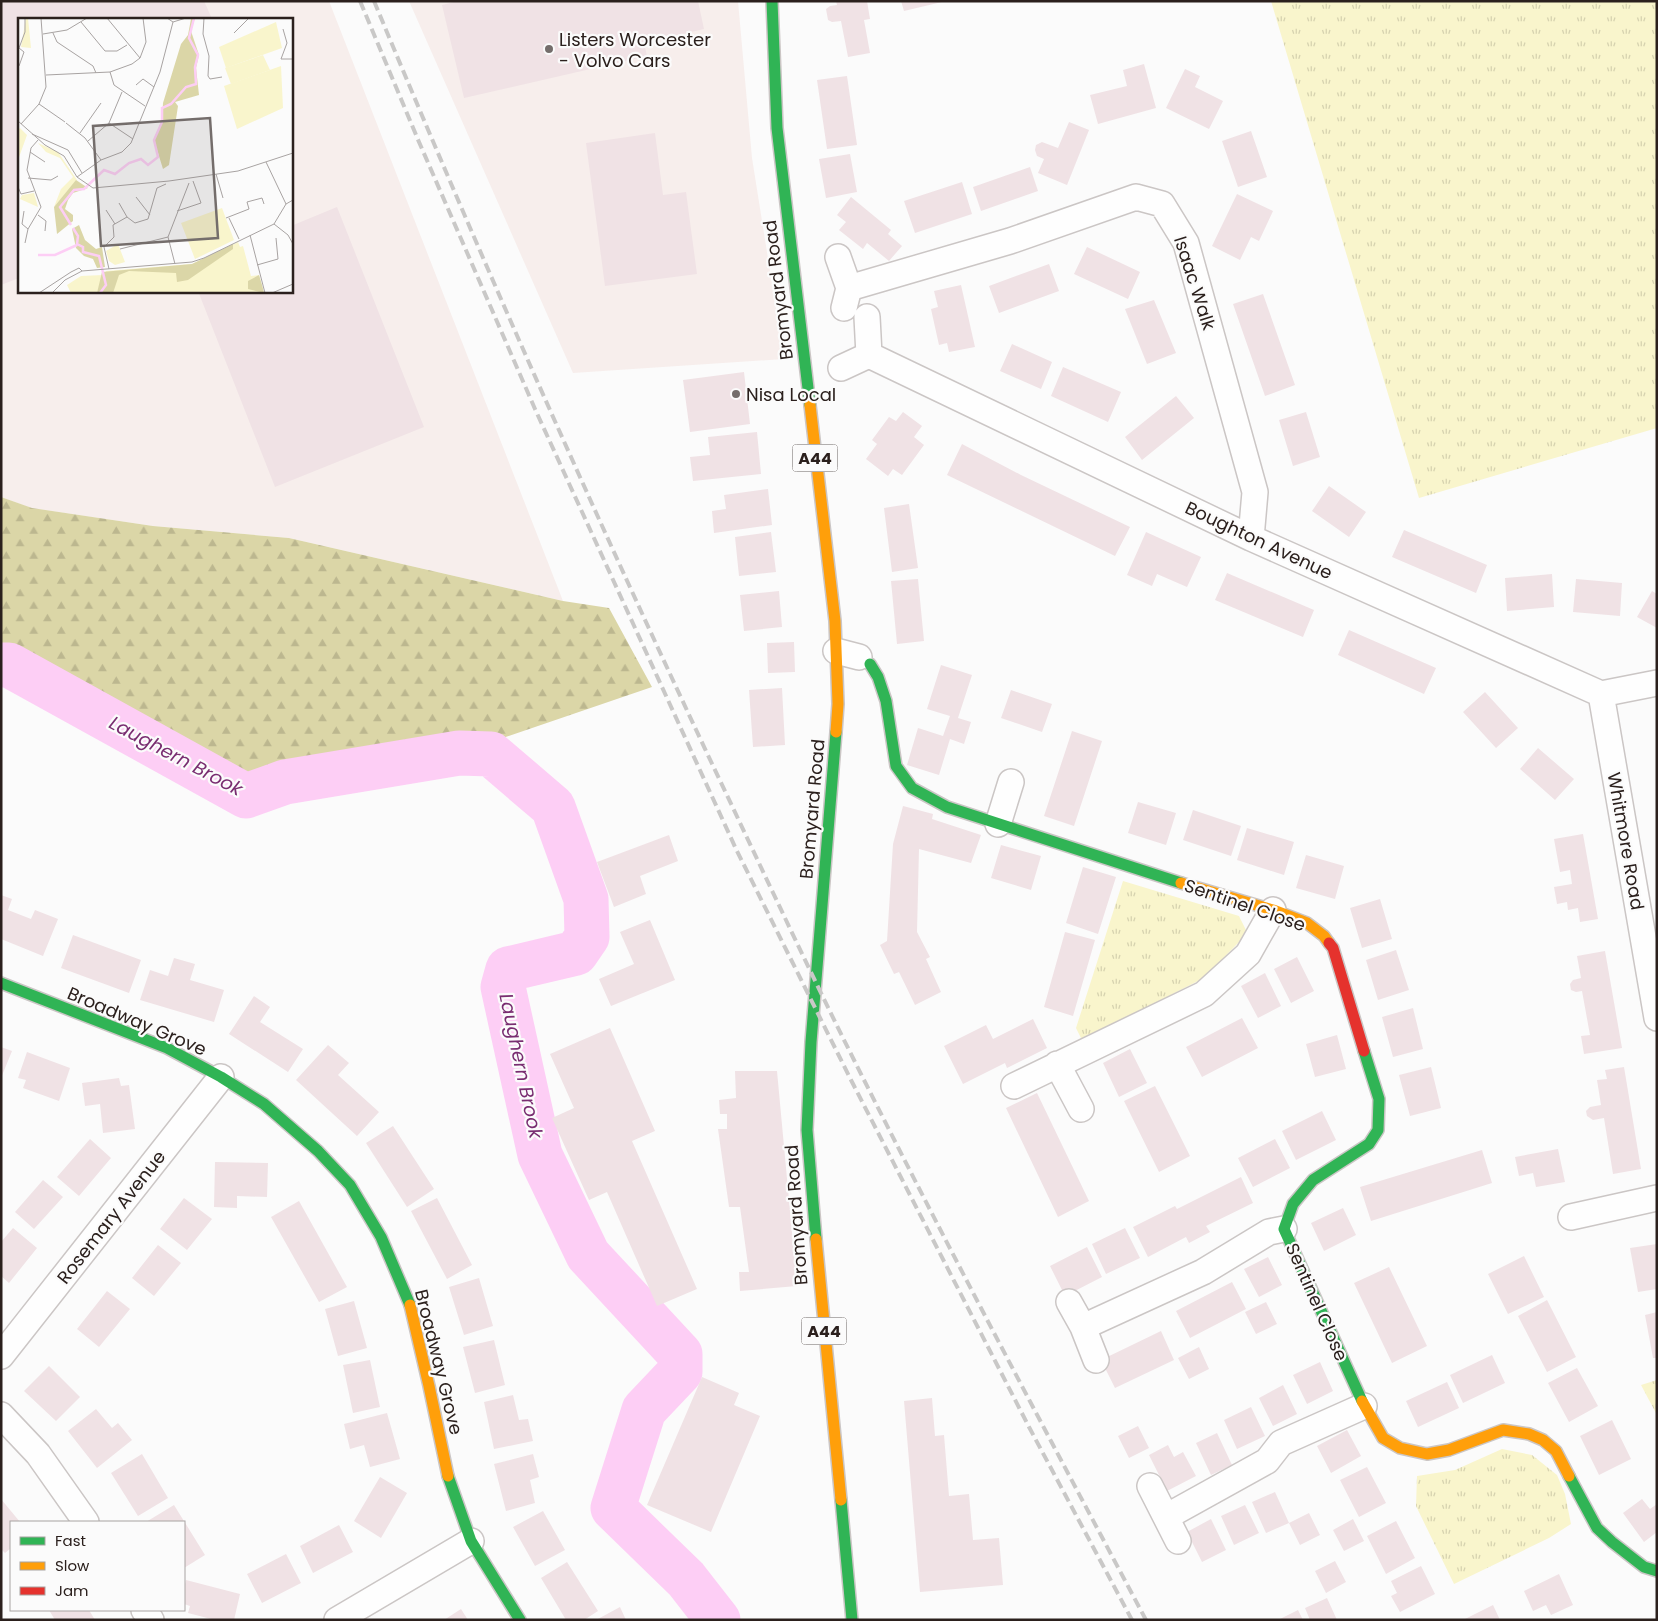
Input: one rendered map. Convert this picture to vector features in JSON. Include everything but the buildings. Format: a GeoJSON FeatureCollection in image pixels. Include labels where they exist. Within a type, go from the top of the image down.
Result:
{"type":"FeatureCollection","features":[{"type":"Feature","properties":{"kind":"street","name":"Bromyard Road"},"geometry":{"type":"LineString","coordinates":[[772,1],[777,128],[835,621],[855,657],[838,704],[811,1042],[807,1130],[821,1305],[852,1620]]}},
{"type":"Feature","properties":{"kind":"street","name":"Isaac Walk"},"geometry":{"type":"LineString","coordinates":[[838,257],[846,298],[1136,197],[1162,204],[1186,242],[1256,492],[1250,538]]}},
{"type":"Feature","properties":{"kind":"street"},"geometry":{"type":"LineString","coordinates":[[841,368],[869,354],[867,317]]}},
{"type":"Feature","properties":{"kind":"street","name":"Boughton Avenue"},"geometry":{"type":"LineString","coordinates":[[869,354],[1250,538],[1601,694]]}},
{"type":"Feature","properties":{"kind":"street","name":"Sentinel Close"},"geometry":{"type":"LineString","coordinates":[[855,657],[878,677],[886,701],[896,766],[912,788],[947,807],[1160,877],[1273,910],[1307,923],[1324,936],[1333,948],[1379,1099],[1378,1130],[1369,1144],[1313,1180],[1293,1204],[1284,1229],[1364,1406],[1382,1438],[1400,1448],[1427,1454],[1449,1450],[1503,1430],[1529,1434],[1543,1440],[1556,1451],[1597,1528],[1644,1567],[1657,1571]]}},
{"type":"Feature","properties":{"kind":"street"},"geometry":{"type":"LineString","coordinates":[[1601,694],[1657,683]]}},
{"type":"Feature","properties":{"kind":"street","name":"Whitmore Road"},"geometry":{"type":"LineString","coordinates":[[1601,694],[1657,1018]]}},
{"type":"Feature","properties":{"kind":"street"},"geometry":{"type":"LineString","coordinates":[[998,824],[1011,782]]}},
{"type":"Feature","properties":{"kind":"street"},"geometry":{"type":"LineString","coordinates":[[1014,1086],[1204,994],[1248,954],[1273,910]]}},
{"type":"Feature","properties":{"kind":"street","name":"Broadway Grove"},"geometry":{"type":"LineString","coordinates":[[1,983],[167,1048],[221,1077],[264,1104],[318,1151],[350,1185],[381,1237],[410,1302],[449,1482],[471,1541],[520,1620]]}},
{"type":"Feature","properties":{"kind":"street"},"geometry":{"type":"LineString","coordinates":[[1057,1064],[1080,1109]]}},
{"type":"Feature","properties":{"kind":"street","name":"Rosemary Avenue"},"geometry":{"type":"LineString","coordinates":[[1,1356],[221,1077]]}},
{"type":"Feature","properties":{"kind":"street"},"geometry":{"type":"LineString","coordinates":[[1571,1217],[1657,1198]]}},
{"type":"Feature","properties":{"kind":"street"},"geometry":{"type":"LineString","coordinates":[[1083,1327],[1203,1272],[1268,1232],[1284,1229]]}},
{"type":"Feature","properties":{"kind":"street"},"geometry":{"type":"LineString","coordinates":[[1069,1302],[1083,1327],[1096,1360]]}},
{"type":"Feature","properties":{"kind":"street"},"geometry":{"type":"LineString","coordinates":[[1166,1517],[1267,1461],[1281,1442],[1364,1406]]}},
{"type":"Feature","properties":{"kind":"street"},"geometry":{"type":"LineString","coordinates":[[1,1415],[38,1454],[85,1521]]}},
{"type":"Feature","properties":{"kind":"street"},"geometry":{"type":"LineString","coordinates":[[1150,1486],[1178,1541]]}},
{"type":"Feature","properties":{"kind":"street"},"geometry":{"type":"LineString","coordinates":[[336,1620],[471,1541]]}},
{"type":"Feature","properties":{"kind":"shaded area"},"geometry":{"type":"Polygon","coordinates":[[[1,1],[329,1],[563,601],[289,538],[153,526],[31,508],[1,497],[1,1]]]}},
{"type":"Feature","properties":{"kind":"shaded area"},"geometry":{"type":"Polygon","coordinates":[[[409,1],[738,1],[752,158],[784,359],[573,373],[409,1]]]}},
{"type":"Feature","properties":{"kind":"green space"},"geometry":{"type":"Polygon","coordinates":[[[1271,1],[1657,1],[1657,428],[1419,498],[1271,1]]]}},
{"type":"Feature","properties":{"kind":"green space"},"geometry":{"type":"Polygon","coordinates":[[[1,497],[32,508],[153,526],[289,538],[563,601],[609,608],[652,687],[459,753],[285,782],[246,796],[10,665],[1,667],[1,497]]]}},
{"type":"Feature","properties":{"kind":"green space"},"geometry":{"type":"Polygon","coordinates":[[[1123,881],[1239,916],[1246,930],[1242,939],[1204,978],[1082,1040],[1076,1028],[1123,881]]]}},
{"type":"Feature","properties":{"kind":"green space"},"geometry":{"type":"Polygon","coordinates":[[[1657,1380],[1657,1415],[1641,1385],[1657,1380]]]}},
{"type":"Feature","properties":{"kind":"green space"},"geometry":{"type":"Polygon","coordinates":[[[1502,1449],[1532,1455],[1557,1475],[1565,1494],[1571,1524],[1549,1538],[1454,1584],[1416,1506],[1417,1476],[1455,1470],[1502,1449]]]}},
{"type":"Feature","properties":{"kind":"waterway","name":"Laughern Brook"},"geometry":{"type":"LineString","coordinates":[[1,665],[9,665],[246,796],[285,782],[459,753],[491,754],[553,807],[586,899],[587,937],[576,953],[508,969],[503,987],[540,1155],[588,1255],[680,1354],[680,1372],[644,1410],[613,1508],[686,1579],[718,1620]]}},
{"type":"Feature","properties":{"kind":"railway"},"geometry":{"type":"LineString","coordinates":[[360,1],[535,409],[736,849],[851,1080],[1029,1427],[1132,1620]]}},
{"type":"Feature","properties":{"kind":"railway"},"geometry":{"type":"LineString","coordinates":[[374,1],[454,190],[578,472],[706,751],[798,945],[925,1201],[1146,1620]]}},
{"type":"Feature","properties":{"kind":"traffic: fast"},"geometry":{"type":"LineString","coordinates":[[772,1],[777,128],[810,405]]}},
{"type":"Feature","properties":{"kind":"traffic: fast"},"geometry":{"type":"LineString","coordinates":[[870,664],[878,677],[886,701],[896,766],[912,788],[947,807],[1181,883]]}},
{"type":"Feature","properties":{"kind":"traffic: fast"},"geometry":{"type":"LineString","coordinates":[[816,1239],[807,1130],[811,1042],[836,732]]}},
{"type":"Feature","properties":{"kind":"traffic: fast"},"geometry":{"type":"LineString","coordinates":[[1,983],[167,1048],[221,1077],[264,1104],[318,1151],[350,1185],[381,1237],[410,1305]]}},
{"type":"Feature","properties":{"kind":"traffic: fast"},"geometry":{"type":"LineString","coordinates":[[1362,1401],[1284,1229],[1293,1204],[1313,1180],[1369,1144],[1378,1130],[1379,1099],[1364,1051]]}},
{"type":"Feature","properties":{"kind":"traffic: fast"},"geometry":{"type":"LineString","coordinates":[[448,1476],[471,1541],[520,1620]]}},
{"type":"Feature","properties":{"kind":"traffic: fast"},"geometry":{"type":"LineString","coordinates":[[1569,1476],[1597,1528],[1644,1567],[1657,1571]]}},
{"type":"Feature","properties":{"kind":"traffic: fast"},"geometry":{"type":"LineString","coordinates":[[841,1500],[852,1620]]}},
{"type":"Feature","properties":{"kind":"traffic: slow"},"geometry":{"type":"LineString","coordinates":[[810,405],[835,621],[838,704],[836,732]]}},
{"type":"Feature","properties":{"kind":"traffic: slow"},"geometry":{"type":"LineString","coordinates":[[1181,883],[1273,910],[1307,923],[1324,936],[1329,943]]}},
{"type":"Feature","properties":{"kind":"traffic: slow"},"geometry":{"type":"LineString","coordinates":[[816,1239],[841,1500]]}},
{"type":"Feature","properties":{"kind":"traffic: slow"},"geometry":{"type":"LineString","coordinates":[[410,1305],[448,1476]]}},
{"type":"Feature","properties":{"kind":"traffic: slow"},"geometry":{"type":"LineString","coordinates":[[1362,1401],[1383,1438],[1400,1448],[1427,1454],[1449,1450],[1503,1430],[1529,1434],[1543,1440],[1556,1451],[1569,1476]]}},
{"type":"Feature","properties":{"kind":"traffic: jam"},"geometry":{"type":"LineString","coordinates":[[1329,943],[1333,948],[1364,1051]]}},
{"type":"Feature","properties":{"kind":"place","name":"Listers Worcester - Volvo Cars"},"geometry":{"type":"Point","coordinates":[549,49]}},
{"type":"Feature","properties":{"kind":"place","name":"Nisa Local"},"geometry":{"type":"Point","coordinates":[736,394]}}]}
